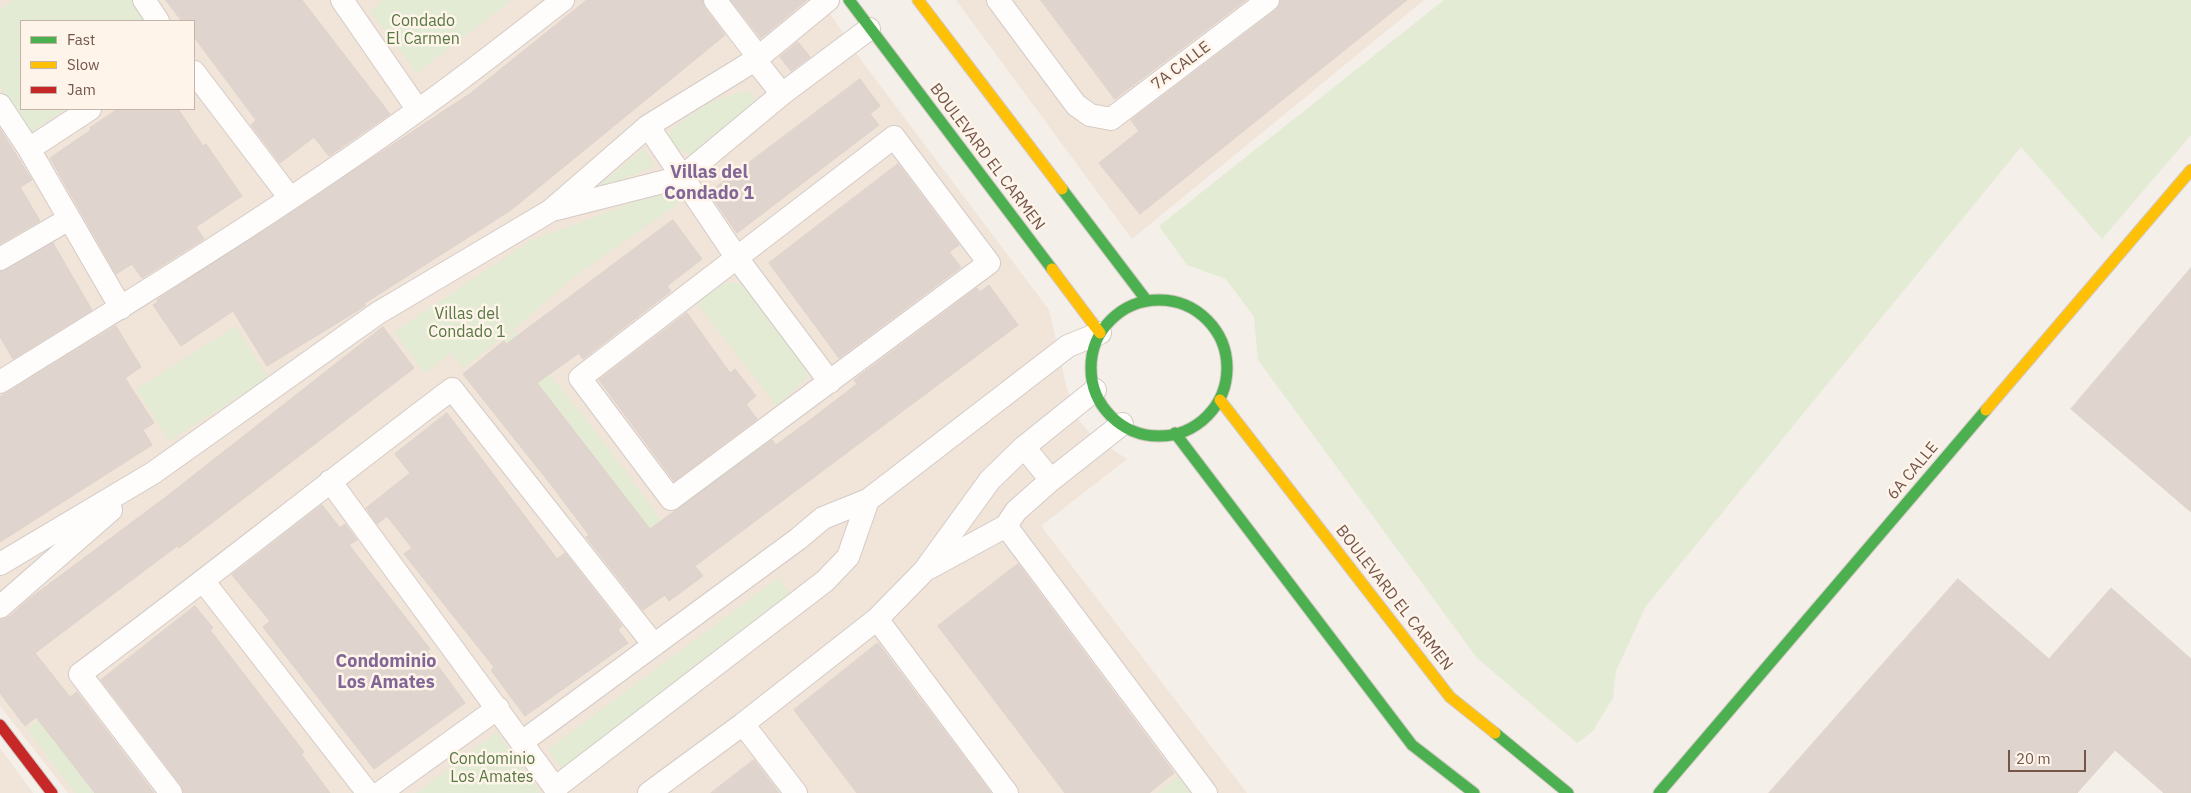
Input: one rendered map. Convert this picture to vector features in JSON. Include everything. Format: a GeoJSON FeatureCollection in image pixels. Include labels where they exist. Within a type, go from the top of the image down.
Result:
{"type":"FeatureCollection","features":[{"type":"Feature","properties":{"kind":"main road","name":"BOULEVARD EL CARMEN"},"geometry":{"type":"LineString","coordinates":[[850,0],[1100,333]]}},
{"type":"Feature","properties":{"kind":"main road"},"geometry":{"type":"LineString","coordinates":[[918,0],[1147,301]]}},
{"type":"Feature","properties":{"kind":"main road","name":"6A CALLE"},"geometry":{"type":"LineString","coordinates":[[1659,793],[2191,170]]}},
{"type":"Feature","properties":{"kind":"main road"},"geometry":{"type":"LineString","coordinates":[[1159,299],[1183,303],[1203,315],[1218,333],[1226,356],[1226,379],[1220,400],[1206,417],[1189,429],[1168,436],[1147,435],[1122,424],[1110,415],[1098,397],[1091,377],[1092,355],[1100,333],[1115,315],[1136,303],[1147,301],[1159,299]]}},
{"type":"Feature","properties":{"kind":"main road","name":"BOULEVARD EL CARMEN"},"geometry":{"type":"LineString","coordinates":[[1220,400],[1450,697],[1568,793]]}},
{"type":"Feature","properties":{"kind":"main road"},"geometry":{"type":"LineString","coordinates":[[1175,433],[1412,745],[1474,793]]}},
{"type":"Feature","properties":{"kind":"main road"},"geometry":{"type":"LineString","coordinates":[[0,725],[52,793]]}},
{"type":"Feature","properties":{"kind":"street"},"geometry":{"type":"LineString","coordinates":[[144,0],[157,20]]}},
{"type":"Feature","properties":{"kind":"street"},"geometry":{"type":"LineString","coordinates":[[342,0],[418,110]]}},
{"type":"Feature","properties":{"kind":"street"},"geometry":{"type":"LineString","coordinates":[[0,382],[121,308],[290,198],[418,110],[563,0]]}},
{"type":"Feature","properties":{"kind":"street"},"geometry":{"type":"LineString","coordinates":[[715,0],[782,94]]}},
{"type":"Feature","properties":{"kind":"street"},"geometry":{"type":"LineString","coordinates":[[0,564],[153,473],[378,313],[550,211],[648,126],[757,59],[828,0]]}},
{"type":"Feature","properties":{"kind":"street","name":"7A CALLE"},"geometry":{"type":"LineString","coordinates":[[998,0],[1076,105],[1090,116],[1111,119],[1268,0]]}},
{"type":"Feature","properties":{"kind":"street"},"geometry":{"type":"LineString","coordinates":[[550,211],[682,177],[782,94],[870,29]]}},
{"type":"Feature","properties":{"kind":"street"},"geometry":{"type":"LineString","coordinates":[[195,73],[290,198]]}},
{"type":"Feature","properties":{"kind":"street"},"geometry":{"type":"LineString","coordinates":[[0,105],[29,149],[121,308]]}},
{"type":"Feature","properties":{"kind":"street"},"geometry":{"type":"LineString","coordinates":[[29,149],[88,110]]}},
{"type":"Feature","properties":{"kind":"street"},"geometry":{"type":"LineString","coordinates":[[648,126],[737,258],[830,382]]}},
{"type":"Feature","properties":{"kind":"street"},"geometry":{"type":"LineString","coordinates":[[894,137],[989,263],[830,382],[671,499],[580,378],[894,137]]}},
{"type":"Feature","properties":{"kind":"street"},"geometry":{"type":"LineString","coordinates":[[0,259],[69,218]]}},
{"type":"Feature","properties":{"kind":"street"},"geometry":{"type":"LineString","coordinates":[[522,742],[798,539],[823,518],[868,500],[1068,346],[1100,333]]}},
{"type":"Feature","properties":{"kind":"street"},"geometry":{"type":"LineString","coordinates":[[171,793],[80,674],[204,582],[330,481],[452,389],[654,645]]}},
{"type":"Feature","properties":{"kind":"street"},"geometry":{"type":"LineString","coordinates":[[649,793],[743,724],[877,619],[924,571],[990,480],[1024,447],[1095,390]]}},
{"type":"Feature","properties":{"kind":"street"},"geometry":{"type":"LineString","coordinates":[[924,571],[1006,526],[1016,511],[1051,480],[1122,424]]}},
{"type":"Feature","properties":{"kind":"street"},"geometry":{"type":"LineString","coordinates":[[1024,447],[1051,480]]}},
{"type":"Feature","properties":{"kind":"street"},"geometry":{"type":"LineString","coordinates":[[0,606],[153,473]]}},
{"type":"Feature","properties":{"kind":"street"},"geometry":{"type":"LineString","coordinates":[[330,481],[555,788],[825,581],[848,557],[868,500]]}},
{"type":"Feature","properties":{"kind":"street"},"geometry":{"type":"LineString","coordinates":[[1006,526],[1206,793]]}},
{"type":"Feature","properties":{"kind":"street"},"geometry":{"type":"LineString","coordinates":[[204,582],[368,793]]}},
{"type":"Feature","properties":{"kind":"street"},"geometry":{"type":"LineString","coordinates":[[877,619],[1007,793]]}},
{"type":"Feature","properties":{"kind":"street"},"geometry":{"type":"LineString","coordinates":[[380,793],[498,708]]}},
{"type":"Feature","properties":{"kind":"street"},"geometry":{"type":"LineString","coordinates":[[743,724],[796,793]]}},
{"type":"Feature","properties":{"kind":"shaded area"},"geometry":{"type":"Polygon","coordinates":[[[0,0],[821,0],[861,60],[1049,310],[1067,389],[1077,418],[1093,437],[1127,459],[1041,526],[1247,793],[68,793],[0,706],[0,0]]]}},
{"type":"Feature","properties":{"kind":"shaded area"},"geometry":{"type":"Polygon","coordinates":[[[956,0],[1424,0],[1132,239],[956,0]]]}},
{"type":"Feature","properties":{"kind":"shaded area"},"geometry":{"type":"Polygon","coordinates":[[[0,748],[33,793],[0,793],[0,748]]]}},
{"type":"Feature","properties":{"kind":"green space"},"geometry":{"type":"Polygon","coordinates":[[[13,0],[134,0],[146,20],[20,20],[20,110],[64,110],[30,133],[0,87],[0,9],[13,0]]]}},
{"type":"Feature","properties":{"kind":"green space","name":"Condado El Carmen"},"geometry":{"type":"Polygon","coordinates":[[[384,0],[512,0],[417,73],[370,11],[384,0]]]}},
{"type":"Feature","properties":{"kind":"green space"},"geometry":{"type":"Polygon","coordinates":[[[1444,0],[2191,0],[2191,135],[2102,239],[2021,147],[1646,606],[1616,671],[1613,698],[1592,732],[1577,743],[1477,658],[1258,360],[1254,317],[1226,279],[1187,265],[1159,226],[1444,0]]]}},
{"type":"Feature","properties":{"kind":"green space"},"geometry":{"type":"Polygon","coordinates":[[[747,91],[753,94],[755,101],[692,154],[679,150],[673,144],[670,131],[688,117],[714,101],[747,91]]]}},
{"type":"Feature","properties":{"kind":"green space"},"geometry":{"type":"Polygon","coordinates":[[[644,149],[655,166],[592,191],[644,149]]]}},
{"type":"Feature","properties":{"kind":"green space","name":"Villas del Condado 1"},"geometry":{"type":"Polygon","coordinates":[[[673,188],[682,201],[574,277],[518,326],[463,368],[451,353],[425,373],[394,332],[530,241],[673,188]]]}},
{"type":"Feature","properties":{"kind":"green space"},"geometry":{"type":"Polygon","coordinates":[[[732,282],[742,285],[808,371],[808,377],[777,406],[696,302],[721,284],[732,282]]]}},
{"type":"Feature","properties":{"kind":"green space"},"geometry":{"type":"Polygon","coordinates":[[[236,326],[268,378],[169,441],[136,389],[236,326]]]}},
{"type":"Feature","properties":{"kind":"green space"},"geometry":{"type":"Polygon","coordinates":[[[515,331],[574,405],[545,427],[541,421],[557,408],[547,396],[531,408],[527,403],[543,390],[504,341],[515,331]]]}},
{"type":"Feature","properties":{"kind":"green space"},"geometry":{"type":"Polygon","coordinates":[[[575,405],[633,481],[604,503],[600,498],[616,485],[607,472],[590,484],[586,479],[602,466],[592,453],[599,447],[575,465],[571,460],[587,446],[577,434],[561,446],[557,441],[573,428],[563,415],[575,405]]]}},
{"type":"Feature","properties":{"kind":"green space"},"geometry":{"type":"Polygon","coordinates":[[[633,482],[661,520],[632,541],[631,504],[621,491],[633,482]]]}},
{"type":"Feature","properties":{"kind":"green space","name":"Condominio Los Amates"},"geometry":{"type":"Polygon","coordinates":[[[778,578],[792,596],[561,768],[548,749],[778,578]]]}},
{"type":"Feature","properties":{"kind":"green space"},"geometry":{"type":"Polygon","coordinates":[[[56,708],[88,750],[72,763],[82,777],[98,764],[102,769],[86,782],[95,793],[75,793],[27,729],[56,708]]]}},
{"type":"Feature","properties":{"kind":"green space","name":"Condominio Los Amates"},"geometry":{"type":"Polygon","coordinates":[[[497,732],[541,793],[416,793],[497,732]]]}},
{"type":"Feature","properties":{"kind":"green space"},"geometry":{"type":"Polygon","coordinates":[[[1183,773],[1199,793],[1157,793],[1183,773]]]}},
{"type":"Feature","properties":{"kind":"building"},"geometry":{"type":"Polygon","coordinates":[[[166,0],[302,0],[390,114],[329,156],[314,137],[280,163],[251,125],[256,120],[195,38],[195,20],[181,20],[166,0]]]}},
{"type":"Feature","properties":{"kind":"building"},"geometry":{"type":"Polygon","coordinates":[[[587,0],[702,0],[705,8],[725,35],[511,210],[365,303],[365,306],[267,366],[233,311],[181,346],[153,305],[158,302],[157,300],[471,93],[587,0]]]}},
{"type":"Feature","properties":{"kind":"building"},"geometry":{"type":"Polygon","coordinates":[[[731,0],[807,0],[761,38],[731,0]]]}},
{"type":"Feature","properties":{"kind":"building"},"geometry":{"type":"Polygon","coordinates":[[[1041,0],[1246,0],[1115,99],[1041,0]]]}},
{"type":"Feature","properties":{"kind":"building"},"geometry":{"type":"Polygon","coordinates":[[[1281,0],[1407,0],[1140,214],[1099,163],[1139,131],[1131,120],[1276,10],[1281,0]]]}},
{"type":"Feature","properties":{"kind":"building"},"geometry":{"type":"Polygon","coordinates":[[[798,42],[810,57],[791,71],[780,57],[798,42]]]}},
{"type":"Feature","properties":{"kind":"building"},"geometry":{"type":"Polygon","coordinates":[[[860,79],[880,106],[870,114],[879,125],[737,233],[709,193],[860,79]]]}},
{"type":"Feature","properties":{"kind":"building"},"geometry":{"type":"Polygon","coordinates":[[[117,110],[179,110],[203,146],[206,144],[242,196],[196,227],[204,239],[142,278],[132,264],[116,274],[50,158],[91,130],[90,128],[117,110]]]}},
{"type":"Feature","properties":{"kind":"building"},"geometry":{"type":"Polygon","coordinates":[[[0,129],[32,180],[20,187],[40,221],[0,244],[0,129]]]}},
{"type":"Feature","properties":{"kind":"building"},"geometry":{"type":"Polygon","coordinates":[[[898,164],[959,245],[949,252],[961,267],[839,358],[769,263],[898,164]]]}},
{"type":"Feature","properties":{"kind":"building"},"geometry":{"type":"Polygon","coordinates":[[[673,220],[702,259],[667,286],[671,291],[583,359],[579,353],[537,383],[650,529],[772,440],[776,445],[810,420],[857,384],[854,380],[977,288],[980,292],[989,285],[1018,325],[695,566],[703,576],[669,601],[665,595],[643,610],[586,537],[589,535],[552,486],[463,374],[504,341],[506,344],[673,220]]]}},
{"type":"Feature","properties":{"kind":"building"},"geometry":{"type":"Polygon","coordinates":[[[53,243],[92,310],[13,359],[0,337],[0,272],[53,243]]]}},
{"type":"Feature","properties":{"kind":"building"},"geometry":{"type":"Polygon","coordinates":[[[2191,268],[2191,512],[2071,409],[2191,268]]]}},
{"type":"Feature","properties":{"kind":"building"},"geometry":{"type":"Polygon","coordinates":[[[687,313],[730,373],[735,369],[756,396],[746,404],[757,419],[674,481],[599,380],[687,313]]]}},
{"type":"Feature","properties":{"kind":"building"},"geometry":{"type":"Polygon","coordinates":[[[116,326],[141,367],[125,378],[154,423],[143,430],[152,445],[0,542],[0,397],[116,326]]]}},
{"type":"Feature","properties":{"kind":"building"},"geometry":{"type":"Polygon","coordinates":[[[383,327],[414,368],[179,548],[177,546],[35,653],[70,697],[77,692],[154,793],[95,793],[36,717],[25,726],[0,693],[0,620],[9,617],[29,599],[166,497],[383,327]]]}},
{"type":"Feature","properties":{"kind":"building"},"geometry":{"type":"Polygon","coordinates":[[[447,413],[557,559],[565,553],[622,626],[618,630],[628,643],[525,716],[491,670],[494,667],[404,554],[412,548],[387,516],[377,524],[366,508],[410,473],[395,454],[447,413]]]}},
{"type":"Feature","properties":{"kind":"building"},"geometry":{"type":"Polygon","coordinates":[[[322,505],[340,528],[345,524],[357,540],[349,545],[430,649],[427,651],[465,703],[374,769],[263,627],[270,621],[232,575],[322,505]]]}},
{"type":"Feature","properties":{"kind":"building"},"geometry":{"type":"Polygon","coordinates":[[[1018,564],[1174,773],[1149,793],[1065,793],[938,626],[1018,564]]]}},
{"type":"Feature","properties":{"kind":"building"},"geometry":{"type":"Polygon","coordinates":[[[1958,579],[2049,659],[2111,588],[2191,659],[2191,793],[2164,793],[2115,750],[2077,793],[1769,793],[1958,579]]]}},
{"type":"Feature","properties":{"kind":"building"},"geometry":{"type":"Polygon","coordinates":[[[195,606],[213,628],[210,630],[304,752],[301,754],[330,793],[184,793],[181,785],[101,680],[195,606]]]}},
{"type":"Feature","properties":{"kind":"building"},"geometry":{"type":"Polygon","coordinates":[[[878,643],[991,793],[857,793],[794,710],[878,643]]]}},
{"type":"Feature","properties":{"kind":"building"},"geometry":{"type":"Polygon","coordinates":[[[754,760],[779,793],[711,793],[754,760]]]}},
{"type":"Feature","properties":{"kind":"traffic: fast"},"geometry":{"type":"LineString","coordinates":[[849,0],[1052,269]]}},
{"type":"Feature","properties":{"kind":"traffic: fast"},"geometry":{"type":"LineString","coordinates":[[1062,189],[1147,301]]}},
{"type":"Feature","properties":{"kind":"traffic: fast"},"geometry":{"type":"LineString","coordinates":[[1159,300],[1185,305],[1207,320],[1222,342],[1227,368],[1222,394],[1207,416],[1185,431],[1159,436],[1133,431],[1111,416],[1096,394],[1091,368],[1096,342],[1111,320],[1133,305],[1159,300]]}},
{"type":"Feature","properties":{"kind":"traffic: fast"},"geometry":{"type":"LineString","coordinates":[[1659,793],[1986,410]]}},
{"type":"Feature","properties":{"kind":"traffic: fast"},"geometry":{"type":"LineString","coordinates":[[1175,433],[1412,745],[1474,793]]}},
{"type":"Feature","properties":{"kind":"traffic: fast"},"geometry":{"type":"LineString","coordinates":[[1495,733],[1568,793]]}},
{"type":"Feature","properties":{"kind":"traffic: slow"},"geometry":{"type":"LineString","coordinates":[[918,0],[1062,189]]}},
{"type":"Feature","properties":{"kind":"traffic: slow"},"geometry":{"type":"LineString","coordinates":[[1986,410],[2191,170]]}},
{"type":"Feature","properties":{"kind":"traffic: slow"},"geometry":{"type":"LineString","coordinates":[[1052,269],[1100,333]]}},
{"type":"Feature","properties":{"kind":"traffic: slow"},"geometry":{"type":"LineString","coordinates":[[1220,400],[1450,697],[1495,733]]}},
{"type":"Feature","properties":{"kind":"traffic: jam"},"geometry":{"type":"LineString","coordinates":[[0,725],[52,793]]}},
{"type":"Feature","properties":{"kind":"district","name":"Villas del Condado 1"},"geometry":{"type":"Point","coordinates":[709,183]}},
{"type":"Feature","properties":{"kind":"district","name":"Condominio Los Amates"},"geometry":{"type":"Point","coordinates":[386,672]}}]}
